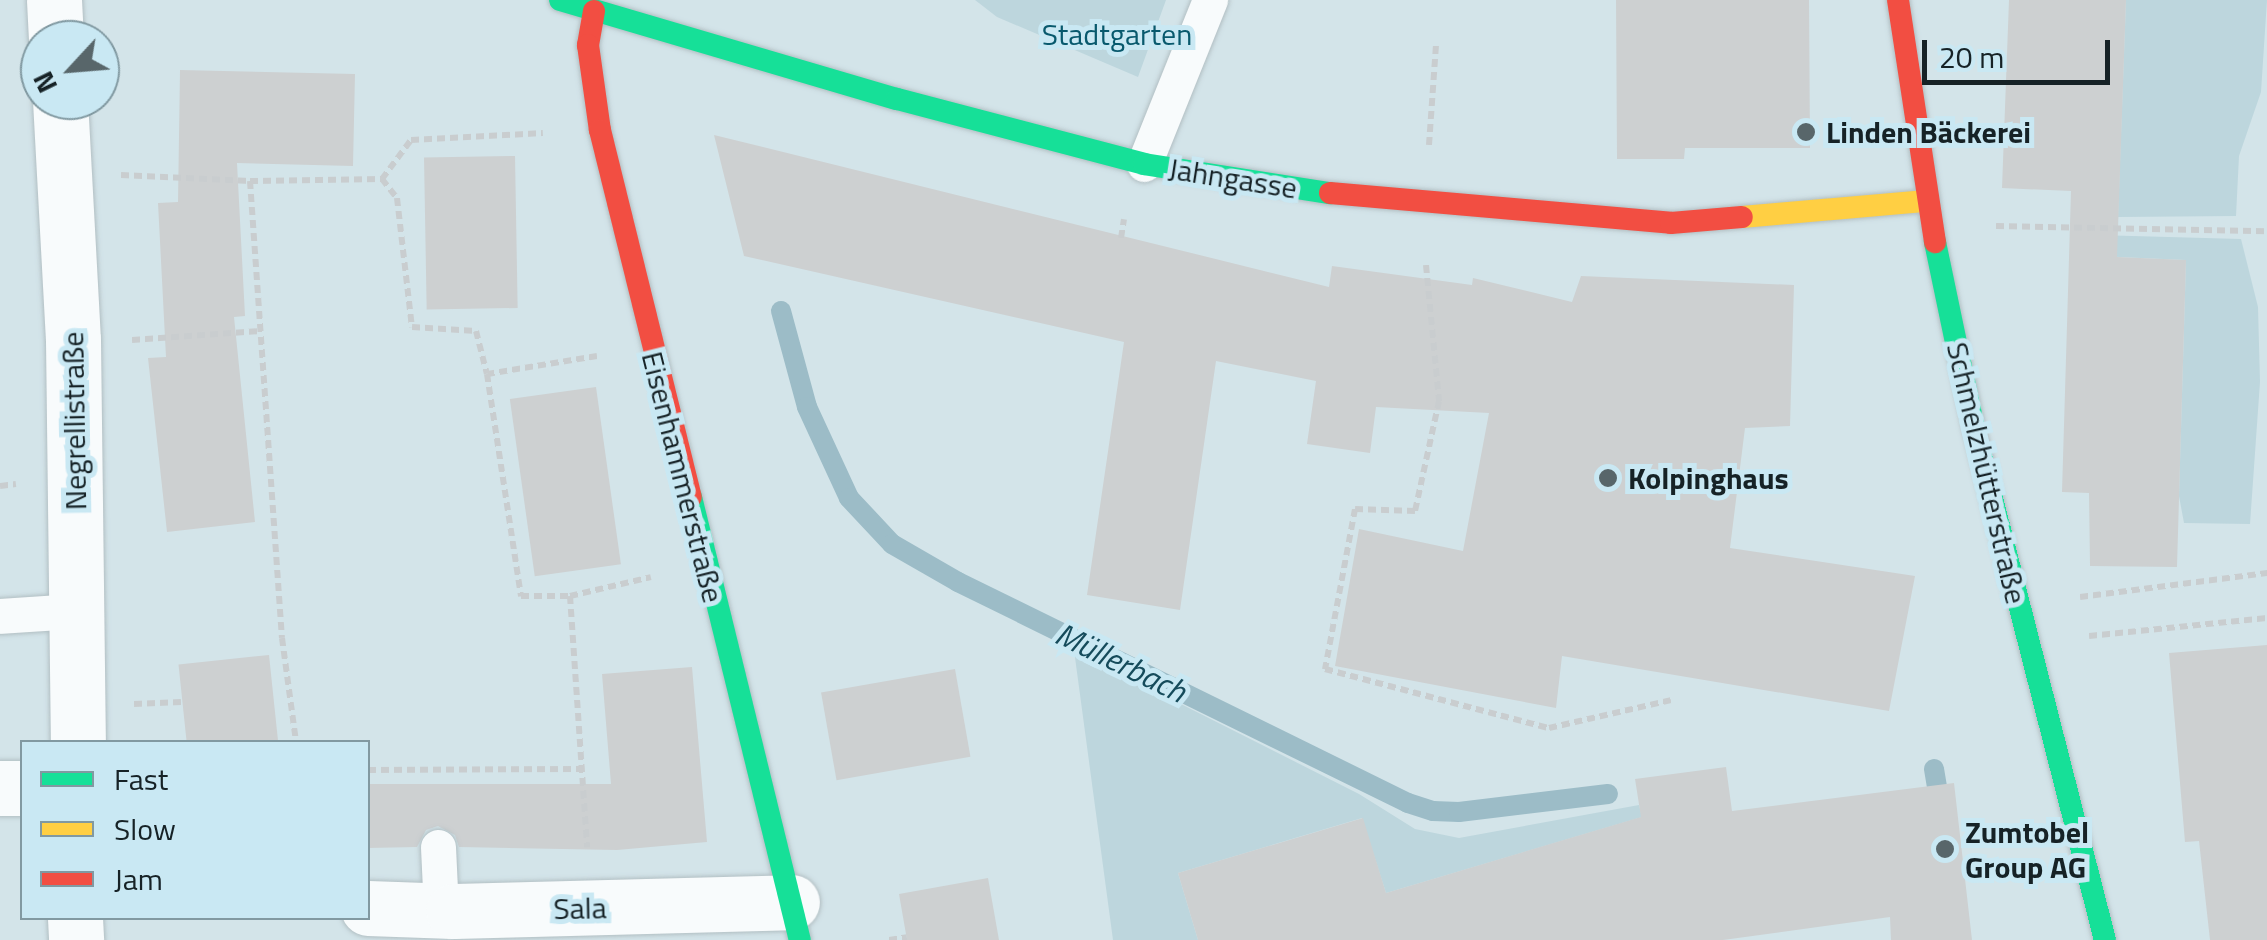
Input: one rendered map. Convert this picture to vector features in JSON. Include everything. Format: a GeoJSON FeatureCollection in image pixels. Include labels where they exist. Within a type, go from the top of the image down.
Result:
{"type":"FeatureCollection","features":[{"type":"Feature","properties":{"kind":"street","name":"Jahngasse"},"geometry":{"type":"LineString","coordinates":[[560,0],[1144,164],[1380,201],[1671,223],[1926,201]]}},
{"type":"Feature","properties":{"kind":"street","name":"Schmelzhütterstraße"},"geometry":{"type":"LineString","coordinates":[[1898,0],[1926,201],[1978,446],[2105,940]]}},
{"type":"Feature","properties":{"kind":"street","name":"Eisenhammerstraße"},"geometry":{"type":"LineString","coordinates":[[594,10],[588,45],[600,130],[796,921]]}},
{"type":"Feature","properties":{"kind":"street","name":"Negrellistraße"},"geometry":{"type":"LineString","coordinates":[[61,120],[73,340],[78,740]]}},
{"type":"Feature","properties":{"kind":"street","name":"Sala"},"geometry":{"type":"LineString","coordinates":[[370,908],[592,908],[796,921]]}},
{"type":"Feature","properties":{"kind":"lane"},"geometry":{"type":"LineString","coordinates":[[1144,164],[1210,0]]}},
{"type":"Feature","properties":{"kind":"lane"},"geometry":{"type":"LineString","coordinates":[[0,616],[76,612]]}},
{"type":"Feature","properties":{"kind":"lane"},"geometry":{"type":"LineString","coordinates":[[438,847],[441,911]]}},
{"type":"Feature","properties":{"kind":"path"},"geometry":{"type":"LineString","coordinates":[[1429,149],[1436,45]]}},
{"type":"Feature","properties":{"kind":"path"},"geometry":{"type":"LineString","coordinates":[[382,180],[411,140],[600,130]]}},
{"type":"Feature","properties":{"kind":"path"},"geometry":{"type":"LineString","coordinates":[[114,175],[250,181],[382,180]]}},
{"type":"Feature","properties":{"kind":"path"},"geometry":{"type":"LineString","coordinates":[[382,180],[397,198],[412,327],[476,331],[487,374],[521,596],[570,596],[706,565]]}},
{"type":"Feature","properties":{"kind":"path"},"geometry":{"type":"LineString","coordinates":[[250,181],[282,638],[296,740]]}},
{"type":"Feature","properties":{"kind":"path"},"geometry":{"type":"LineString","coordinates":[[1121,238],[1124,216]]}},
{"type":"Feature","properties":{"kind":"path"},"geometry":{"type":"LineString","coordinates":[[1996,226],[2267,231]]}},
{"type":"Feature","properties":{"kind":"path"},"geometry":{"type":"LineString","coordinates":[[1426,264],[1439,402],[1415,511],[1355,509],[1326,669],[1549,728],[1671,700]]}},
{"type":"Feature","properties":{"kind":"path"},"geometry":{"type":"LineString","coordinates":[[119,341],[261,331]]}},
{"type":"Feature","properties":{"kind":"path"},"geometry":{"type":"LineString","coordinates":[[487,374],[651,348]]}},
{"type":"Feature","properties":{"kind":"path"},"geometry":{"type":"LineString","coordinates":[[2072,598],[2267,572]]}},
{"type":"Feature","properties":{"kind":"path"},"geometry":{"type":"LineString","coordinates":[[570,596],[592,908]]}},
{"type":"Feature","properties":{"kind":"path"},"geometry":{"type":"LineString","coordinates":[[2082,637],[2267,618]]}},
{"type":"Feature","properties":{"kind":"path"},"geometry":{"type":"LineString","coordinates":[[158,703],[181,702]]}},
{"type":"Feature","properties":{"kind":"path"},"geometry":{"type":"LineString","coordinates":[[370,770],[582,768]]}},
{"type":"Feature","properties":{"kind":"path"},"geometry":{"type":"LineString","coordinates":[[889,940],[907,937]]}},
{"type":"Feature","properties":{"kind":"green space","name":"Stadtgarten"},"geometry":{"type":"Polygon","coordinates":[[[975,0],[1166,0],[1138,77],[997,17],[975,0]]]}},
{"type":"Feature","properties":{"kind":"green space"},"geometry":{"type":"Polygon","coordinates":[[[2126,0],[2267,0],[2261,92],[2239,156],[2236,216],[2118,217],[2126,0]]]}},
{"type":"Feature","properties":{"kind":"green space"},"geometry":{"type":"Polygon","coordinates":[[[2096,235],[2241,239],[2258,307],[2260,382],[2250,524],[2184,523],[2179,496],[2186,260],[2097,256],[2096,235]]]}},
{"type":"Feature","properties":{"kind":"green space"},"geometry":{"type":"Polygon","coordinates":[[[1074,650],[1359,794],[1415,829],[1459,838],[1639,805],[1642,817],[1386,893],[1362,818],[1178,873],[1198,940],[1113,940],[1074,650]]]}},
{"type":"Feature","properties":{"kind":"building"},"geometry":{"type":"Polygon","coordinates":[[[1616,0],[1809,0],[1810,148],[1685,148],[1684,159],[1617,159],[1616,0]]]}},
{"type":"Feature","properties":{"kind":"building"},"geometry":{"type":"Polygon","coordinates":[[[2009,0],[2126,0],[2117,257],[2186,260],[2177,567],[2090,566],[2089,493],[2062,492],[2071,191],[2002,188],[2009,0]]]}},
{"type":"Feature","properties":{"kind":"building"},"geometry":{"type":"Polygon","coordinates":[[[180,70],[355,74],[353,166],[237,163],[245,316],[234,317],[255,522],[167,532],[148,358],[166,357],[158,203],[178,202],[180,70]]]}},
{"type":"Feature","properties":{"kind":"building"},"geometry":{"type":"Polygon","coordinates":[[[714,135],[1329,287],[1332,266],[1472,285],[1473,278],[1572,302],[1581,276],[1794,285],[1790,426],[1745,428],[1730,548],[1915,576],[1889,711],[1562,656],[1556,708],[1335,666],[1359,529],[1463,551],[1489,413],[1376,407],[1370,453],[1307,444],[1316,381],[1216,361],[1180,610],[1087,595],[1124,342],[744,256],[714,135]]]}},
{"type":"Feature","properties":{"kind":"building"},"geometry":{"type":"Polygon","coordinates":[[[515,156],[518,308],[427,310],[424,158],[515,156]]]}},
{"type":"Feature","properties":{"kind":"building"},"geometry":{"type":"Polygon","coordinates":[[[596,387],[621,564],[535,576],[510,399],[596,387]]]}},
{"type":"Feature","properties":{"kind":"building"},"geometry":{"type":"Polygon","coordinates":[[[2267,645],[2267,940],[2210,940],[2199,841],[2185,842],[2169,653],[2267,645]]]}},
{"type":"Feature","properties":{"kind":"building"},"geometry":{"type":"Polygon","coordinates":[[[269,655],[278,740],[186,740],[178,665],[269,655]]]}},
{"type":"Feature","properties":{"kind":"building"},"geometry":{"type":"Polygon","coordinates":[[[692,667],[707,842],[617,850],[459,847],[455,835],[438,826],[426,830],[417,847],[370,848],[370,784],[611,784],[602,674],[692,667]]]}},
{"type":"Feature","properties":{"kind":"building"},"geometry":{"type":"Polygon","coordinates":[[[955,669],[970,757],[837,780],[821,693],[955,669]]]}},
{"type":"Feature","properties":{"kind":"building"},"geometry":{"type":"Polygon","coordinates":[[[1726,767],[1732,811],[1954,783],[1972,940],[1891,940],[1890,917],[1723,940],[1198,940],[1178,873],[1363,818],[1386,893],[1641,817],[1635,779],[1726,767]]]}},
{"type":"Feature","properties":{"kind":"building"},"geometry":{"type":"Polygon","coordinates":[[[988,878],[999,940],[907,940],[899,894],[988,878]]]}},
{"type":"Feature","properties":{"kind":"waterway","name":"Müllerbach"},"geometry":{"type":"LineString","coordinates":[[781,311],[807,407],[849,498],[892,544],[958,582],[1408,803],[1433,811],[1459,812],[1608,794]]}},
{"type":"Feature","properties":{"kind":"waterway","name":"Müllerbach"},"geometry":{"type":"LineString","coordinates":[[1934,769],[1941,811]]}},
{"type":"Feature","properties":{"kind":"traffic: fast"},"geometry":{"type":"LineString","coordinates":[[560,0],[897,99],[1144,164],[1330,193]]}},
{"type":"Feature","properties":{"kind":"traffic: fast"},"geometry":{"type":"LineString","coordinates":[[1935,242],[1974,428],[2105,940]]}},
{"type":"Feature","properties":{"kind":"traffic: fast"},"geometry":{"type":"LineString","coordinates":[[691,497],[800,940]]}},
{"type":"Feature","properties":{"kind":"traffic: slow"},"geometry":{"type":"LineString","coordinates":[[1742,217],[1926,201]]}},
{"type":"Feature","properties":{"kind":"traffic: jam"},"geometry":{"type":"LineString","coordinates":[[1898,0],[1935,242]]}},
{"type":"Feature","properties":{"kind":"traffic: jam"},"geometry":{"type":"LineString","coordinates":[[594,11],[588,45],[600,130],[691,497]]}},
{"type":"Feature","properties":{"kind":"traffic: jam"},"geometry":{"type":"LineString","coordinates":[[1330,193],[1671,223],[1742,217]]}},
{"type":"Feature","properties":{"kind":"place","name":"Linden Bäckerei"},"geometry":{"type":"Point","coordinates":[1806,132]}},
{"type":"Feature","properties":{"kind":"place","name":"Kolpinghaus"},"geometry":{"type":"Point","coordinates":[1608,478]}},
{"type":"Feature","properties":{"kind":"place","name":"Zumtobel Group AG"},"geometry":{"type":"Point","coordinates":[1945,849]}}]}
